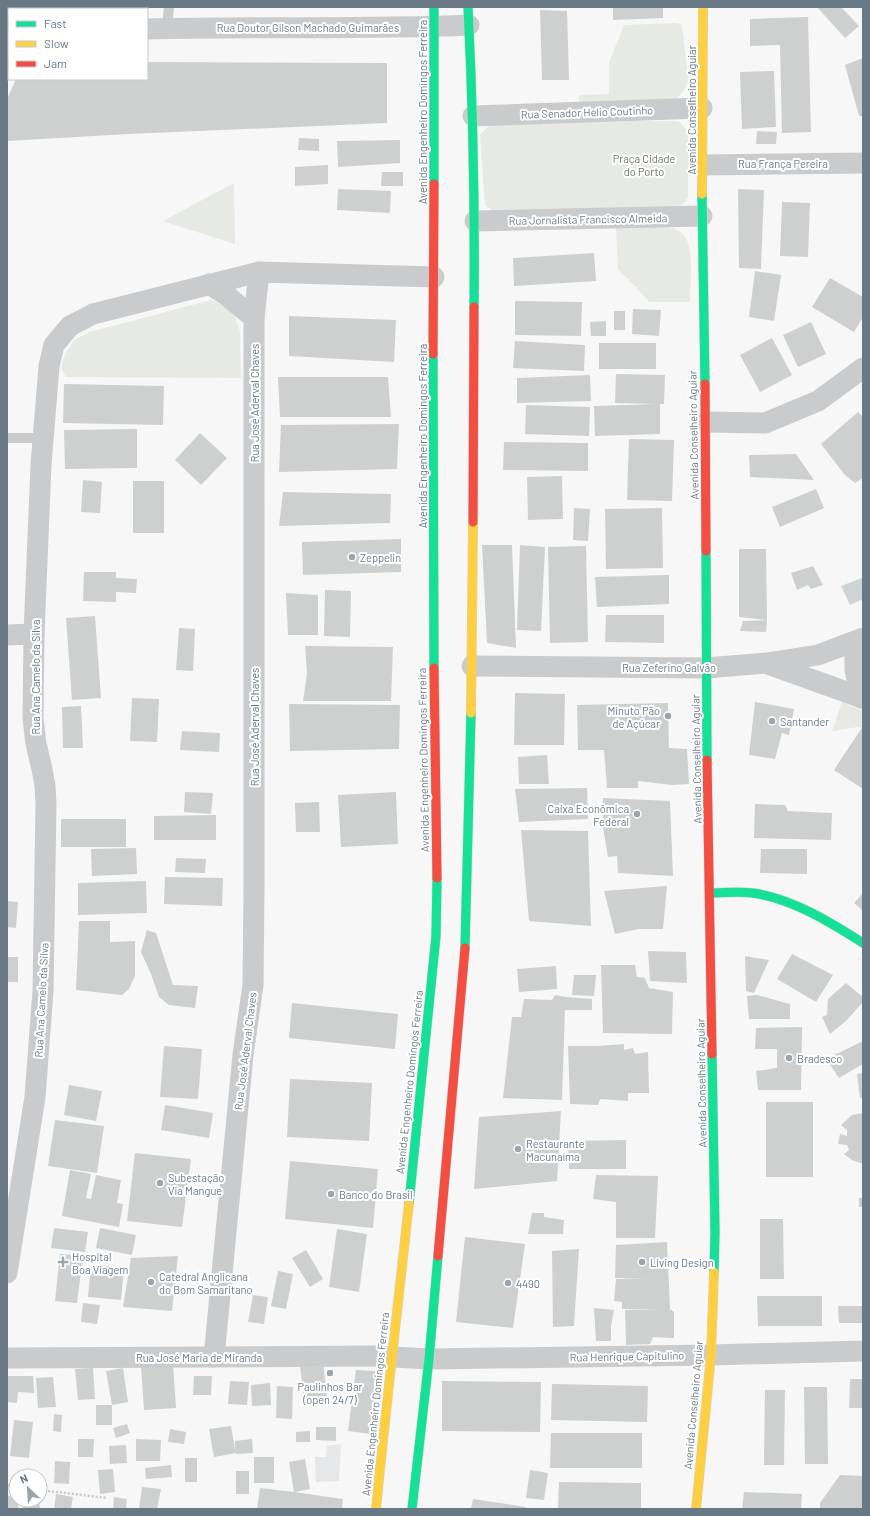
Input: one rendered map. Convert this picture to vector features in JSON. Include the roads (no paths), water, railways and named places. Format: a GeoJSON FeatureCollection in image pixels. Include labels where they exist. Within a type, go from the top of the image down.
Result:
{"type":"FeatureCollection","features":[{"type":"Feature","properties":{"kind":"main road","name":"Avenida Conselheiro Aguiar"},"geometry":{"type":"LineString","coordinates":[[696,1509],[711,1356],[715,1232],[706,668],[706,422],[702,216],[703,7]]}},
{"type":"Feature","properties":{"kind":"main road"},"geometry":{"type":"LineString","coordinates":[[412,1509],[429,1359],[465,957],[472,666],[475,221],[468,16]]}},
{"type":"Feature","properties":{"kind":"main road","name":"Avenida Engenheiro Domingos Ferreira"},"geometry":{"type":"LineString","coordinates":[[376,1509],[390,1357],[399,1297],[434,952],[437,909],[433,619],[434,17]]}},
{"type":"Feature","properties":{"kind":"main road"},"geometry":{"type":"LineString","coordinates":[[710,893],[752,893],[769,896],[812,915],[852,935],[863,943]]}},
{"type":"Feature","properties":{"kind":"street","name":"Rua Doutor Gilson Machado Guimarães"},"geometry":{"type":"LineString","coordinates":[[157,29],[468,16]]}},
{"type":"Feature","properties":{"kind":"street","name":"Rua Senador Helio Coutinho"},"geometry":{"type":"LineString","coordinates":[[472,116],[702,108]]}},
{"type":"Feature","properties":{"kind":"street","name":"Rua França Pereira"},"geometry":{"type":"LineString","coordinates":[[703,164],[863,163]]}},
{"type":"Feature","properties":{"kind":"street","name":"Rua Jornalista Francisco Almeida"},"geometry":{"type":"LineString","coordinates":[[475,221],[702,216]]}},
{"type":"Feature","properties":{"kind":"street"},"geometry":{"type":"LineString","coordinates":[[259,272],[434,277]]}},
{"type":"Feature","properties":{"kind":"street","name":"Rua Ana Camelo da Silva"},"geometry":{"type":"LineString","coordinates":[[7,1273],[35,1097],[43,991],[46,804],[44,780],[36,744],[33,718],[34,634],[43,438],[49,366],[54,345],[70,326],[93,314],[259,272]]}},
{"type":"Feature","properties":{"kind":"street","name":"Rua José Aderval Chaves"},"geometry":{"type":"LineString","coordinates":[[214,1357],[243,1056],[253,985],[254,318],[259,272]]}},
{"type":"Feature","properties":{"kind":"street"},"geometry":{"type":"LineString","coordinates":[[209,284],[226,295],[254,318]]}},
{"type":"Feature","properties":{"kind":"street"},"geometry":{"type":"LineString","coordinates":[[706,422],[765,423],[818,402],[863,368]]}},
{"type":"Feature","properties":{"kind":"street"},"geometry":{"type":"LineString","coordinates":[[7,635],[34,634]]}},
{"type":"Feature","properties":{"kind":"street","name":"Rua Zeferino Galvão"},"geometry":{"type":"LineString","coordinates":[[472,666],[706,668],[767,664],[818,655],[863,638]]}},
{"type":"Feature","properties":{"kind":"street"},"geometry":{"type":"LineString","coordinates":[[862,698],[855,670],[855,653],[863,644]]}},
{"type":"Feature","properties":{"kind":"street"},"geometry":{"type":"LineString","coordinates":[[767,664],[862,698]]}},
{"type":"Feature","properties":{"kind":"street","name":"Rua Henrique Capitulino"},"geometry":{"type":"LineString","coordinates":[[390,1357],[429,1359],[711,1356],[863,1351]]}},
{"type":"Feature","properties":{"kind":"street","name":"Rua José Maria de Miranda"},"geometry":{"type":"LineString","coordinates":[[7,1358],[390,1357]]}},
{"type":"Feature","properties":{"kind":"lane"},"geometry":{"type":"LineString","coordinates":[[157,29],[168,7]]}},
{"type":"Feature","properties":{"kind":"lane"},"geometry":{"type":"LineString","coordinates":[[7,438],[43,438]]}},
{"type":"Feature","properties":{"kind":"place","name":"Zeppelin"},"geometry":{"type":"Point","coordinates":[352,557]}},
{"type":"Feature","properties":{"kind":"place","name":"Minuto Pão de Açúcar"},"geometry":{"type":"Point","coordinates":[668,716]}},
{"type":"Feature","properties":{"kind":"place","name":"Santander"},"geometry":{"type":"Point","coordinates":[772,721]}},
{"type":"Feature","properties":{"kind":"place","name":"Caixa Econômica Federal"},"geometry":{"type":"Point","coordinates":[637,814]}},
{"type":"Feature","properties":{"kind":"place","name":"Bradesco"},"geometry":{"type":"Point","coordinates":[789,1058]}},
{"type":"Feature","properties":{"kind":"place","name":"Restaurante Macunaíma"},"geometry":{"type":"Point","coordinates":[518,1149]}},
{"type":"Feature","properties":{"kind":"place","name":"Subestação Via Mangue"},"geometry":{"type":"Point","coordinates":[160,1183]}},
{"type":"Feature","properties":{"kind":"place","name":"Banco do Brasil"},"geometry":{"type":"Point","coordinates":[331,1194]}},
{"type":"Feature","properties":{"kind":"place","name":"Hospital Boa Viagem"},"geometry":{"type":"Point","coordinates":[63,1262]}},
{"type":"Feature","properties":{"kind":"place","name":"Living Design"},"geometry":{"type":"Point","coordinates":[642,1262]}},
{"type":"Feature","properties":{"kind":"place","name":"Catedral Anglicana do Bom Samaritano"},"geometry":{"type":"Point","coordinates":[151,1282]}},
{"type":"Feature","properties":{"kind":"place","name":"4490"},"geometry":{"type":"Point","coordinates":[508,1283]}},
{"type":"Feature","properties":{"kind":"place","name":"Paulinhos Bar (open 24/7)"},"geometry":{"type":"Point","coordinates":[330,1373]}},
{"type":"Feature","properties":{"kind":"park label","name":"Praça Cidade do Porto"},"geometry":{"type":"Point","coordinates":[644,164]}}]}
